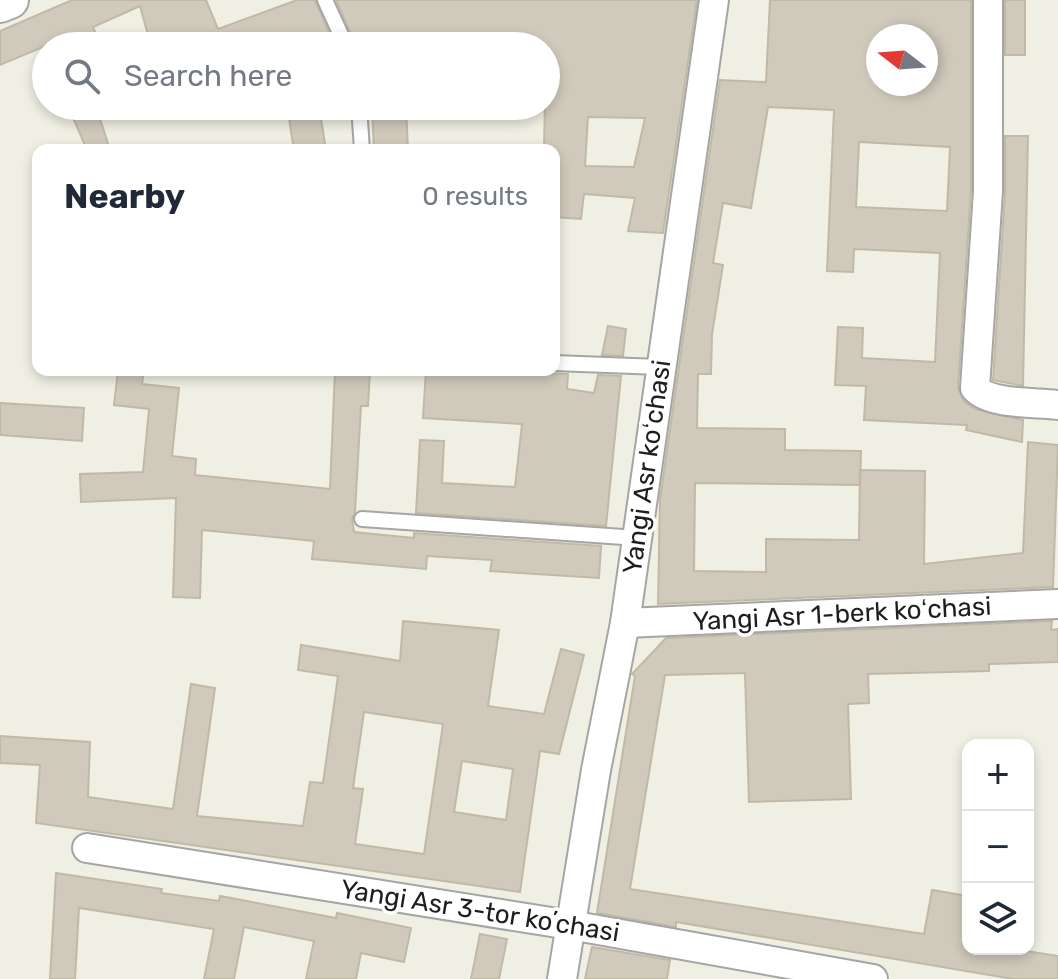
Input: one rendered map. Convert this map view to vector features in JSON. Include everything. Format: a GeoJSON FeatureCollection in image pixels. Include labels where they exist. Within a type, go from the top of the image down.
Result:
{"type":"FeatureCollection","features":[{"type":"Feature","properties":{"kind":"street"},"geometry":{"type":"LineString","coordinates":[[0,4],[10,0]]}},
{"type":"Feature","properties":{"kind":"street","name":"Yangi Asr koʻchasi"},"geometry":{"type":"LineString","coordinates":[[562,979],[625,623],[714,0]]}},
{"type":"Feature","properties":{"kind":"street"},"geometry":{"type":"LineString","coordinates":[[988,0],[988,191],[975,388],[981,394],[994,398],[1058,405]]}},
{"type":"Feature","properties":{"kind":"street","name":"Yangi Asr 1-berk koʻchasi"},"geometry":{"type":"LineString","coordinates":[[625,623],[1058,604]]}},
{"type":"Feature","properties":{"kind":"street","name":"Yangi Asr 3-tor koʼchasi"},"geometry":{"type":"LineString","coordinates":[[87,848],[570,925],[873,979]]}},
{"type":"Feature","properties":{"kind":"lane"},"geometry":{"type":"LineString","coordinates":[[325,0],[340,32]]}},
{"type":"Feature","properties":{"kind":"lane"},"geometry":{"type":"LineString","coordinates":[[360,120],[362,144]]}},
{"type":"Feature","properties":{"kind":"lane"},"geometry":{"type":"LineString","coordinates":[[560,363],[660,367]]}},
{"type":"Feature","properties":{"kind":"lane"},"geometry":{"type":"LineString","coordinates":[[362,519],[638,538]]}},
{"type":"Feature","properties":{"kind":"building"},"geometry":{"type":"Polygon","coordinates":[[[72,0],[206,0],[218,29],[297,0],[315,0],[329,32],[147,32],[140,6],[93,27],[95,32],[32,32],[32,51],[0,65],[0,31],[72,0]]]}},
{"type":"Feature","properties":{"kind":"building"},"geometry":{"type":"Polygon","coordinates":[[[336,0],[697,0],[663,233],[628,231],[635,198],[584,194],[581,219],[560,217],[560,144],[544,144],[545,120],[560,120],[560,32],[350,32],[336,0]],[[588,117],[585,166],[634,167],[645,118],[588,117]]]}},
{"type":"Feature","properties":{"kind":"building"},"geometry":{"type":"Polygon","coordinates":[[[770,0],[971,0],[971,190],[958,388],[964,401],[975,409],[1023,420],[1022,442],[966,430],[967,425],[864,420],[866,386],[835,385],[838,327],[863,328],[862,358],[935,362],[940,253],[854,249],[853,272],[827,271],[834,110],[768,107],[751,208],[723,203],[713,263],[723,265],[712,334],[711,374],[698,374],[697,428],[785,429],[785,450],[861,451],[860,470],[925,471],[924,564],[1023,553],[1028,442],[1058,445],[1053,587],[658,604],[660,499],[720,80],[766,82],[770,0]],[[859,142],[856,207],[947,211],[950,147],[859,142]],[[695,483],[694,571],[766,572],[766,539],[859,540],[860,485],[695,483]]]}},
{"type":"Feature","properties":{"kind":"building"},"geometry":{"type":"Polygon","coordinates":[[[1005,0],[1025,0],[1025,55],[1005,55],[1005,0]]]}},
{"type":"Feature","properties":{"kind":"building"},"geometry":{"type":"Polygon","coordinates":[[[74,120],[100,120],[108,144],[84,144],[74,120]]]}},
{"type":"Feature","properties":{"kind":"building"},"geometry":{"type":"Polygon","coordinates":[[[289,120],[321,120],[325,144],[293,144],[289,120]]]}},
{"type":"Feature","properties":{"kind":"building"},"geometry":{"type":"Polygon","coordinates":[[[373,120],[407,120],[408,144],[374,144],[373,120]]]}},
{"type":"Feature","properties":{"kind":"building"},"geometry":{"type":"Polygon","coordinates":[[[1005,136],[1028,136],[1023,386],[993,380],[1005,192],[1005,136]]]}},
{"type":"Feature","properties":{"kind":"building"},"geometry":{"type":"Polygon","coordinates":[[[608,326],[626,329],[623,356],[602,355],[608,326]]]}},
{"type":"Feature","properties":{"kind":"building"},"geometry":{"type":"Polygon","coordinates":[[[568,374],[567,389],[594,393],[598,375],[621,376],[606,526],[416,513],[420,440],[444,441],[442,483],[515,487],[522,424],[423,418],[426,376],[568,374]]]}},
{"type":"Feature","properties":{"kind":"building"},"geometry":{"type":"Polygon","coordinates":[[[117,376],[143,376],[142,384],[179,388],[172,456],[196,459],[195,475],[330,489],[335,376],[370,376],[368,406],[361,406],[355,512],[352,519],[354,532],[414,538],[414,533],[601,546],[599,578],[490,571],[492,560],[427,556],[426,569],[312,559],[314,541],[202,530],[200,598],[173,597],[176,498],[81,502],[80,474],[143,472],[149,409],[114,405],[117,376]]]}},
{"type":"Feature","properties":{"kind":"building"},"geometry":{"type":"Polygon","coordinates":[[[0,403],[84,408],[82,441],[0,435],[0,403]]]}},
{"type":"Feature","properties":{"kind":"building"},"geometry":{"type":"Polygon","coordinates":[[[403,621],[499,630],[488,706],[544,714],[561,649],[584,655],[559,754],[540,751],[520,892],[36,823],[40,765],[0,763],[0,736],[90,742],[88,797],[173,809],[191,684],[215,688],[197,816],[303,826],[310,782],[323,783],[338,676],[298,670],[301,645],[400,661],[403,621]],[[364,712],[353,788],[363,789],[355,844],[424,854],[443,724],[364,712]],[[462,761],[454,812],[506,820],[513,769],[462,761]]]}},
{"type":"Feature","properties":{"kind":"building"},"geometry":{"type":"Polygon","coordinates":[[[1052,621],[1051,630],[1058,629],[1058,662],[989,664],[989,671],[868,674],[869,703],[848,704],[851,799],[749,802],[745,673],[665,675],[630,889],[924,934],[932,890],[962,895],[962,955],[1034,955],[1034,952],[1058,956],[1058,979],[1013,979],[676,922],[676,927],[597,913],[635,676],[632,674],[666,638],[1052,621]]]}},
{"type":"Feature","properties":{"kind":"building"},"geometry":{"type":"Polygon","coordinates":[[[56,873],[162,889],[161,893],[219,901],[220,896],[336,918],[337,913],[411,928],[404,962],[361,953],[356,979],[306,979],[314,941],[244,927],[234,979],[204,979],[214,929],[79,908],[75,979],[50,979],[56,873]]]}},
{"type":"Feature","properties":{"kind":"building"},"geometry":{"type":"Polygon","coordinates":[[[480,934],[507,939],[499,979],[471,979],[480,934]]]}},
{"type":"Feature","properties":{"kind":"building"},"geometry":{"type":"Polygon","coordinates":[[[592,947],[670,960],[667,979],[585,979],[592,947]]]}}]}
